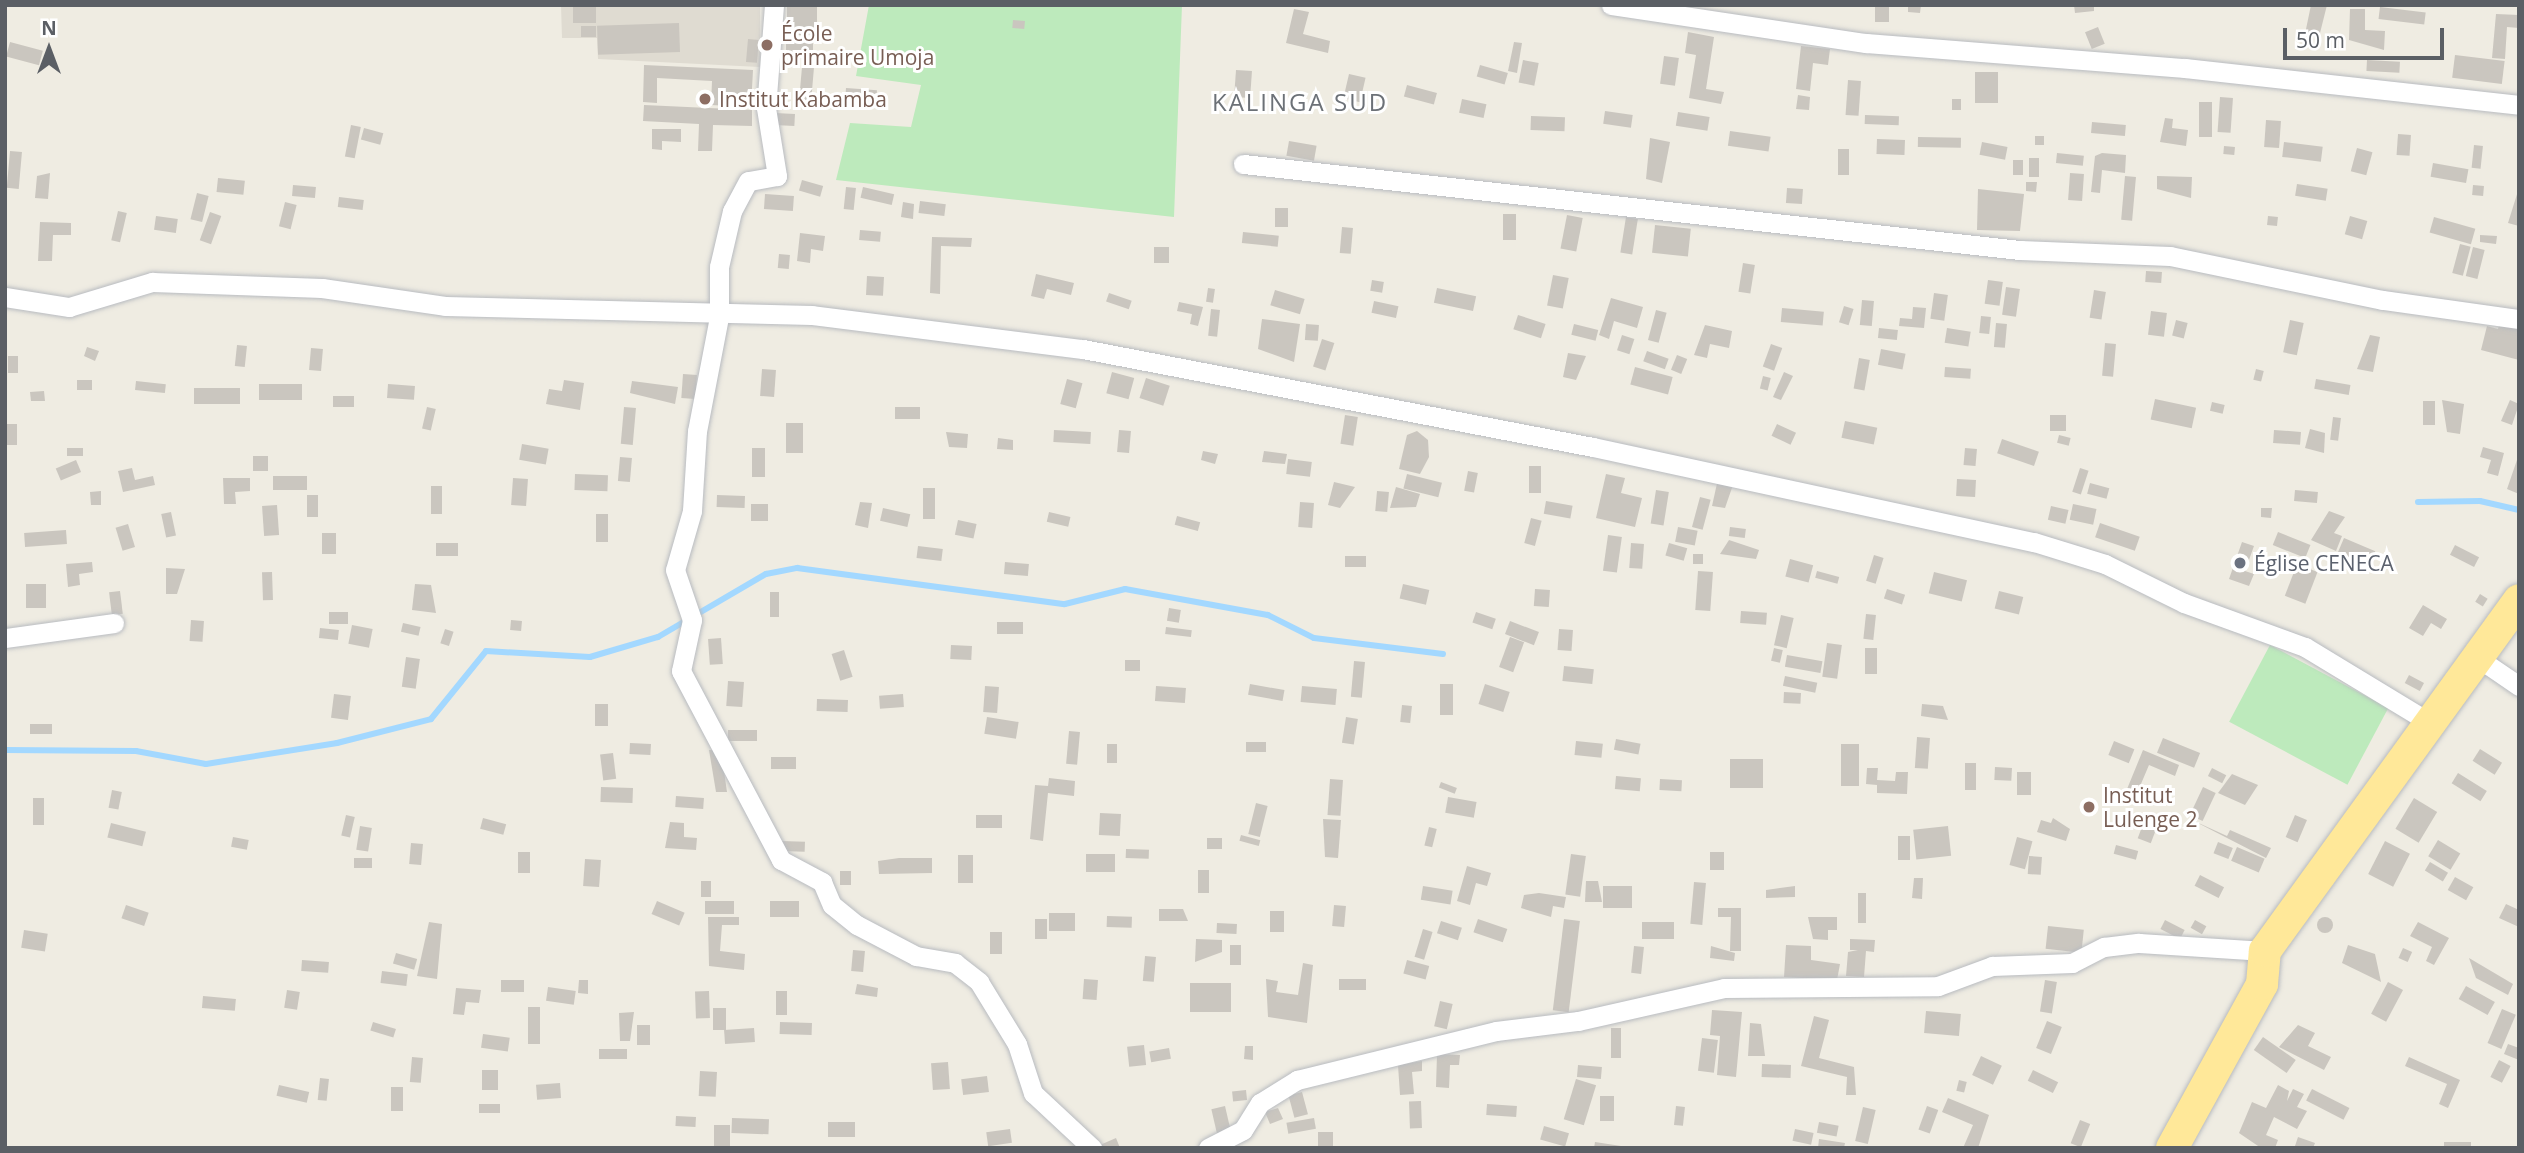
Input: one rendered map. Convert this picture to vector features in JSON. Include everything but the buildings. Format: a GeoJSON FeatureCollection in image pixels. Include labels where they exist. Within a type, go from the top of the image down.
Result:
{"type":"FeatureCollection","features":[{"type":"Feature","properties":{"kind":"highway"},"geometry":{"type":"LineString","coordinates":[[2172,1148],[2262,984],[2265,951],[2427,721],[2519,600]]}},
{"type":"Feature","properties":{"kind":"street"},"geometry":{"type":"LineString","coordinates":[[774,5],[766,108],[777,176],[748,181],[732,211],[719,267],[719,317],[697,431],[687,544],[675,570],[692,620],[681,671],[687,693],[781,860],[822,882],[832,905],[857,925],[916,956],[955,963],[979,982],[1017,1044],[1033,1093],[1092,1148]]}},
{"type":"Feature","properties":{"kind":"street"},"geometry":{"type":"LineString","coordinates":[[1611,5],[1866,43],[2185,68],[2519,105]]}},
{"type":"Feature","properties":{"kind":"street"},"geometry":{"type":"LineString","coordinates":[[1243,164],[2020,250],[2170,256],[2383,300],[2519,319]]}},
{"type":"Feature","properties":{"kind":"street"},"geometry":{"type":"LineString","coordinates":[[5,297],[69,307],[152,282],[219,283],[322,288],[445,306],[719,317],[858,319],[1083,349],[1593,447],[2034,542],[2105,564],[2184,603],[2305,647],[2427,721]]}},
{"type":"Feature","properties":{"kind":"street"},"geometry":{"type":"LineString","coordinates":[[5,638],[114,623]]}},
{"type":"Feature","properties":{"kind":"street"},"geometry":{"type":"LineString","coordinates":[[2475,656],[2519,685]]}},
{"type":"Feature","properties":{"kind":"street"},"geometry":{"type":"LineString","coordinates":[[1208,1148],[1243,1130],[1260,1103],[1297,1080],[1496,1031],[1578,1021],[1724,988],[1938,986],[1992,966],[2073,963],[2104,947],[2139,943],[2265,951]]}},
{"type":"Feature","properties":{"kind":"shaded area"},"geometry":{"type":"Polygon","coordinates":[[[561,5],[760,5],[760,67],[598,59],[597,38],[562,38],[561,5]]]}},
{"type":"Feature","properties":{"kind":"green space"},"geometry":{"type":"Polygon","coordinates":[[[869,5],[1182,5],[1174,217],[836,180],[850,123],[911,127],[921,85],[856,76],[869,5]]]}},
{"type":"Feature","properties":{"kind":"green space"},"geometry":{"type":"Polygon","coordinates":[[[2270,645],[2388,708],[2347,785],[2229,722],[2270,645]]]}},
{"type":"Feature","properties":{"kind":"waterway"},"geometry":{"type":"LineString","coordinates":[[2418,502],[2480,501],[2519,510]]}},
{"type":"Feature","properties":{"kind":"waterway"},"geometry":{"type":"LineString","coordinates":[[5,750],[136,751],[206,764],[337,743],[431,719],[486,651],[590,657],[658,637],[766,574],[797,568],[1065,604],[1125,589],[1268,615],[1314,638],[1443,654]]}},
{"type":"Feature","properties":{"kind":"place","name":"École primaire Umoja"},"geometry":{"type":"Point","coordinates":[767,45]}},
{"type":"Feature","properties":{"kind":"place","name":"Institut Kabamba"},"geometry":{"type":"Point","coordinates":[705,99]}},
{"type":"Feature","properties":{"kind":"place","name":"Église CENECA"},"geometry":{"type":"Point","coordinates":[2240,563]}},
{"type":"Feature","properties":{"kind":"place","name":"Institut Lulenge 2"},"geometry":{"type":"Point","coordinates":[2089,807]}},
{"type":"Feature","properties":{"kind":"district","name":"KALINGA SUD"},"geometry":{"type":"Point","coordinates":[1300,102]}}]}
